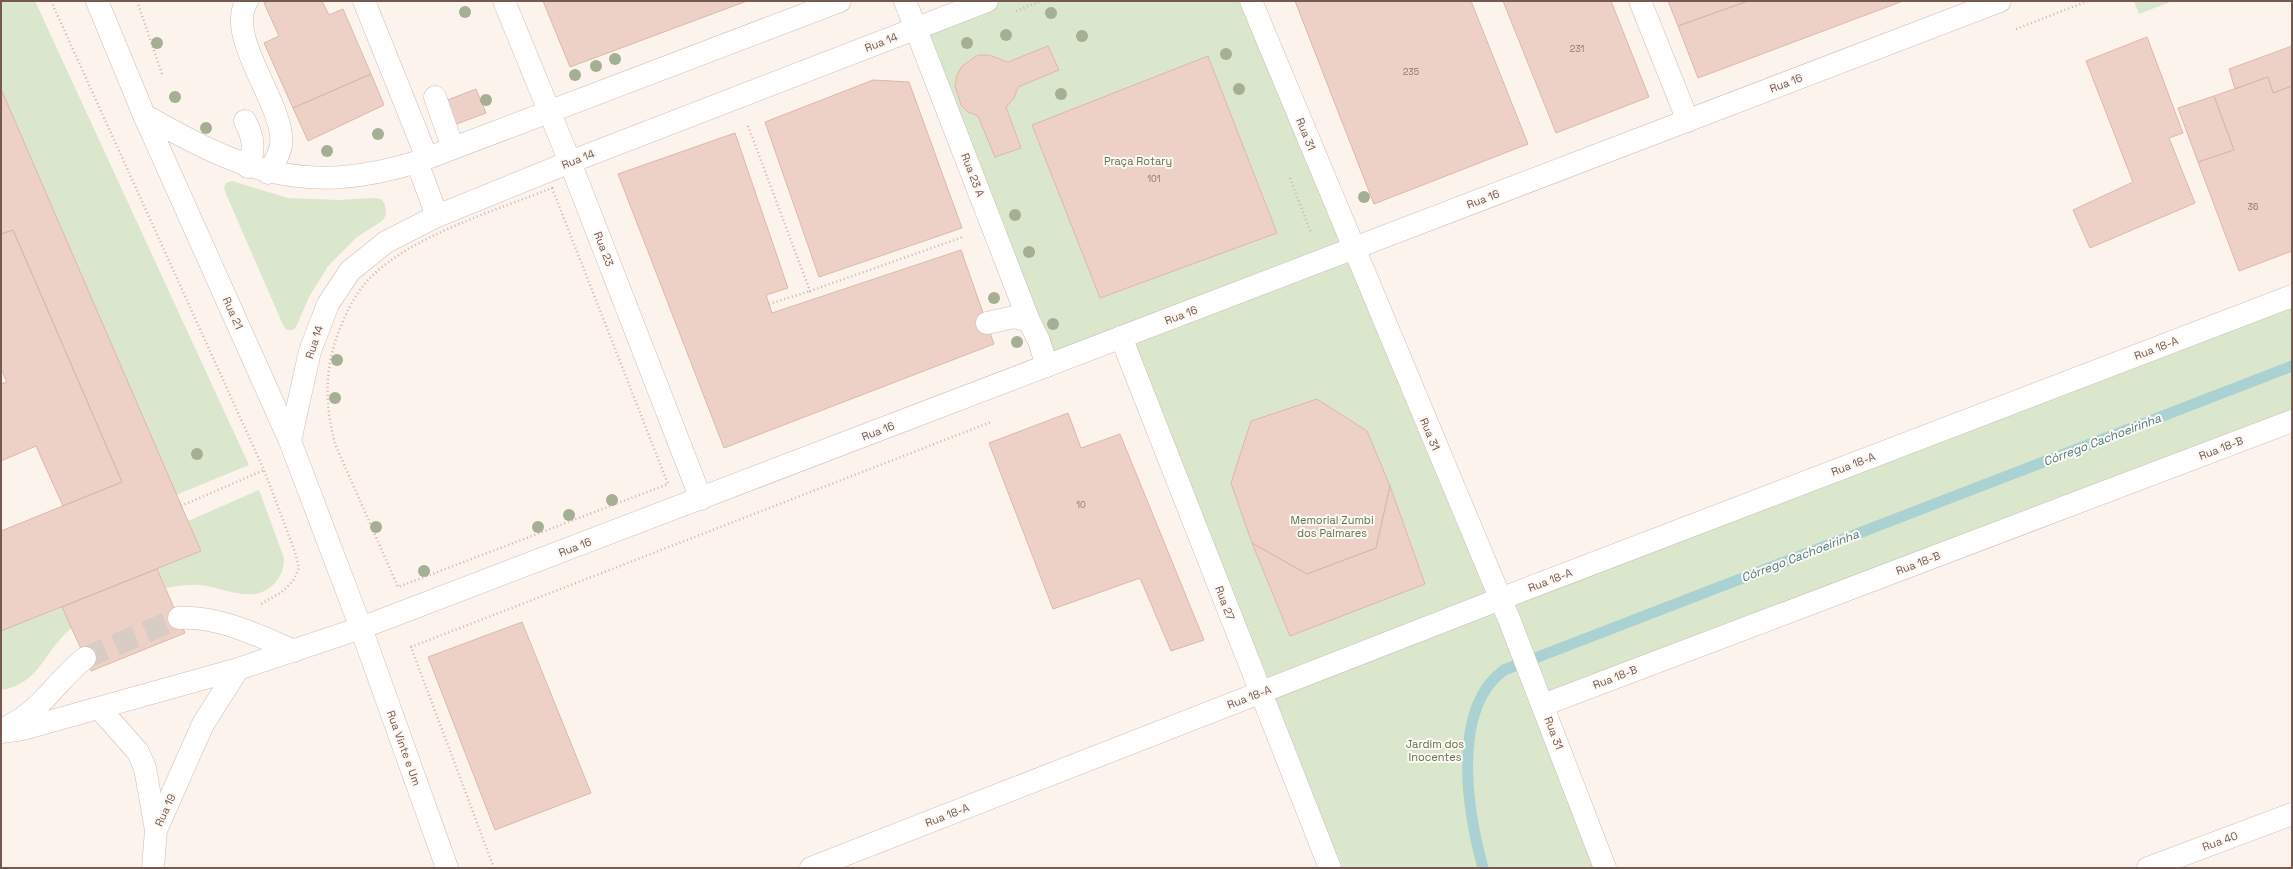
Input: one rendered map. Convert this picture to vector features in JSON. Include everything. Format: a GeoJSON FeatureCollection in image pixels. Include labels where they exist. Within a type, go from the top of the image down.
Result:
{"type":"FeatureCollection","features":[{"type":"Feature","properties":{"kind":"street","name":"Rua 21"},"geometry":{"type":"LineString","coordinates":[[97,1],[144,114],[290,441],[361,628]]}},
{"type":"Feature","properties":{"kind":"street"},"geometry":{"type":"LineString","coordinates":[[247,1],[241,16],[244,38],[281,134],[279,154],[268,173]]}},
{"type":"Feature","properties":{"kind":"street"},"geometry":{"type":"LineString","coordinates":[[364,1],[422,160],[437,216]]}},
{"type":"Feature","properties":{"kind":"street","name":"Rua 23"},"geometry":{"type":"LineString","coordinates":[[504,1],[570,162],[701,499]]}},
{"type":"Feature","properties":{"kind":"street"},"geometry":{"type":"LineString","coordinates":[[144,114],[211,152],[248,167],[268,173],[314,178],[342,177],[393,170],[840,1]]}},
{"type":"Feature","properties":{"kind":"street","name":"Rua 23 A"},"geometry":{"type":"LineString","coordinates":[[905,1],[1029,321],[1039,341],[1047,366]]}},
{"type":"Feature","properties":{"kind":"street","name":"Rua 14"},"geometry":{"type":"LineString","coordinates":[[290,441],[310,351],[328,304],[337,288],[350,271],[386,242],[437,216],[570,162],[987,1]]}},
{"type":"Feature","properties":{"kind":"street","name":"Rua 31"},"geometry":{"type":"LineString","coordinates":[[1251,1],[1353,249],[1509,620],[1605,868]]}},
{"type":"Feature","properties":{"kind":"street"},"geometry":{"type":"LineString","coordinates":[[1640,1],[1688,120]]}},
{"type":"Feature","properties":{"kind":"street","name":"Rua 16"},"geometry":{"type":"LineString","coordinates":[[1,731],[23,728],[238,669],[361,628],[1999,1]]}},
{"type":"Feature","properties":{"kind":"street"},"geometry":{"type":"LineString","coordinates":[[435,97],[454,148]]}},
{"type":"Feature","properties":{"kind":"street"},"geometry":{"type":"LineString","coordinates":[[245,120],[253,137],[254,146],[248,167]]}},
{"type":"Feature","properties":{"kind":"street","name":"Rua 18-A"},"geometry":{"type":"LineString","coordinates":[[811,868],[1500,599],[2292,296]]}},
{"type":"Feature","properties":{"kind":"street"},"geometry":{"type":"LineString","coordinates":[[987,323],[1014,317],[1029,321]]}},
{"type":"Feature","properties":{"kind":"street","name":"Rua 27"},"geometry":{"type":"LineString","coordinates":[[1121,337],[1330,868]]}},
{"type":"Feature","properties":{"kind":"street","name":"Rua 18-B"},"geometry":{"type":"LineString","coordinates":[[1540,698],[2292,421]]}},
{"type":"Feature","properties":{"kind":"street"},"geometry":{"type":"LineString","coordinates":[[179,618],[207,619],[224,623],[294,651]]}},
{"type":"Feature","properties":{"kind":"street","name":"Rua Vinte e Um"},"geometry":{"type":"LineString","coordinates":[[361,628],[447,868]]}},
{"type":"Feature","properties":{"kind":"street"},"geometry":{"type":"LineString","coordinates":[[1,731],[33,710],[63,677],[85,658]]}},
{"type":"Feature","properties":{"kind":"street","name":"Rua 19"},"geometry":{"type":"LineString","coordinates":[[156,830],[203,724],[238,669]]}},
{"type":"Feature","properties":{"kind":"street","name":"Rua 19"},"geometry":{"type":"LineString","coordinates":[[99,708],[138,752],[145,768],[156,830]]}},
{"type":"Feature","properties":{"kind":"street","name":"Rua 40"},"geometry":{"type":"LineString","coordinates":[[2148,868],[2292,814]]}},
{"type":"Feature","properties":{"kind":"street"},"geometry":{"type":"LineString","coordinates":[[153,868],[156,830]]}},
{"type":"Feature","properties":{"kind":"path"},"geometry":{"type":"LineString","coordinates":[[50,1],[264,470],[299,568],[293,581],[282,592],[267,602],[256,605]]}},
{"type":"Feature","properties":{"kind":"path"},"geometry":{"type":"LineString","coordinates":[[2061,12],[2088,1]]}},
{"type":"Feature","properties":{"kind":"path"},"geometry":{"type":"LineString","coordinates":[[746,121],[810,291]]}},
{"type":"Feature","properties":{"kind":"path"},"geometry":{"type":"LineString","coordinates":[[1287,171],[1313,237]]}},
{"type":"Feature","properties":{"kind":"path"},"geometry":{"type":"LineString","coordinates":[[552,188],[668,484],[398,586],[335,444],[327,407],[329,366],[344,318],[356,296],[368,280],[396,256],[424,241],[552,188]]}},
{"type":"Feature","properties":{"kind":"path"},"geometry":{"type":"LineString","coordinates":[[769,304],[993,227]]}},
{"type":"Feature","properties":{"kind":"path"},"geometry":{"type":"LineString","coordinates":[[494,868],[411,647],[992,422]]}},
{"type":"Feature","properties":{"kind":"path"},"geometry":{"type":"LineString","coordinates":[[181,506],[264,470]]}},
{"type":"Feature","properties":{"kind":"green space"},"geometry":{"type":"Polygon","coordinates":[[[1,1],[35,1],[249,465],[176,495],[1,89],[1,1]]]}},
{"type":"Feature","properties":{"kind":"green space"},"geometry":{"type":"Polygon","coordinates":[[[987,1],[1251,1],[1500,599],[2292,296],[2292,421],[1543,704],[1605,868],[1330,868],[1121,338],[1047,366],[916,28],[987,1]]]}},
{"type":"Feature","properties":{"kind":"green space"},"geometry":{"type":"Polygon","coordinates":[[[2134,1],[2173,1],[2139,14],[2134,1]]]}},
{"type":"Feature","properties":{"kind":"green space"},"geometry":{"type":"Polygon","coordinates":[[[232,181],[288,198],[339,200],[373,198],[381,199],[385,204],[386,215],[382,221],[357,237],[328,266],[309,297],[296,327],[292,330],[287,330],[283,325],[226,194],[224,188],[226,183],[232,181]]]}},
{"type":"Feature","properties":{"kind":"green space"},"geometry":{"type":"Polygon","coordinates":[[[259,490],[284,558],[282,573],[273,585],[265,591],[256,594],[238,593],[199,585],[166,588],[157,569],[201,551],[188,521],[259,490]]]}},
{"type":"Feature","properties":{"kind":"green space"},"geometry":{"type":"Polygon","coordinates":[[[62,607],[72,628],[63,636],[34,673],[25,681],[1,690],[1,631],[62,607]]]}},
{"type":"Feature","properties":{"kind":"building"},"geometry":{"type":"Polygon","coordinates":[[[269,1],[322,1],[329,15],[343,9],[371,74],[293,108],[264,43],[279,36],[264,3],[269,1]]]}},
{"type":"Feature","properties":{"kind":"building"},"geometry":{"type":"Polygon","coordinates":[[[543,1],[747,1],[570,67],[543,1]]]}},
{"type":"Feature","properties":{"kind":"building"},"geometry":{"type":"Polygon","coordinates":[[[1295,1],[1471,1],[1528,144],[1374,204],[1295,1]]]}},
{"type":"Feature","properties":{"kind":"building"},"geometry":{"type":"Polygon","coordinates":[[[1503,1],[1611,1],[1649,97],[1556,133],[1503,1]]]}},
{"type":"Feature","properties":{"kind":"building"},"geometry":{"type":"Polygon","coordinates":[[[1668,1],[1748,1],[1678,26],[1668,1]]]}},
{"type":"Feature","properties":{"kind":"building"},"geometry":{"type":"Polygon","coordinates":[[[1748,1],[1903,1],[1698,78],[1678,26],[1748,1]]]}},
{"type":"Feature","properties":{"kind":"building"},"geometry":{"type":"Polygon","coordinates":[[[2147,37],[2183,133],[2169,138],[2195,203],[2090,248],[2073,210],[2133,182],[2086,61],[2147,37]]]}},
{"type":"Feature","properties":{"kind":"building"},"geometry":{"type":"Polygon","coordinates":[[[1048,46],[1059,70],[1018,87],[1014,98],[1006,107],[1021,148],[995,157],[978,116],[968,112],[961,105],[955,86],[957,75],[962,66],[978,55],[989,55],[1008,62],[1048,46]]]}},
{"type":"Feature","properties":{"kind":"building"},"geometry":{"type":"Polygon","coordinates":[[[2292,46],[2292,86],[2273,93],[2268,77],[2235,89],[2229,69],[2292,46]]]}},
{"type":"Feature","properties":{"kind":"building"},"geometry":{"type":"Polygon","coordinates":[[[1208,56],[1277,233],[1100,298],[1032,125],[1208,56]]]}},
{"type":"Feature","properties":{"kind":"building"},"geometry":{"type":"Polygon","coordinates":[[[371,74],[384,105],[308,141],[293,108],[371,74]]]}},
{"type":"Feature","properties":{"kind":"building"},"geometry":{"type":"Polygon","coordinates":[[[2268,77],[2273,93],[2292,86],[2292,251],[2239,271],[2198,162],[2234,150],[2214,96],[2268,77]]]}},
{"type":"Feature","properties":{"kind":"building"},"geometry":{"type":"Polygon","coordinates":[[[873,80],[909,82],[962,228],[819,277],[765,122],[873,80]]]}},
{"type":"Feature","properties":{"kind":"building"},"geometry":{"type":"Polygon","coordinates":[[[1,89],[201,551],[1,631],[1,531],[122,482],[13,230],[1,234],[1,89]]]}},
{"type":"Feature","properties":{"kind":"building"},"geometry":{"type":"Polygon","coordinates":[[[476,89],[486,113],[454,125],[445,101],[476,89]]]}},
{"type":"Feature","properties":{"kind":"building"},"geometry":{"type":"Polygon","coordinates":[[[2214,96],[2234,150],[2198,162],[2178,108],[2214,96]]]}},
{"type":"Feature","properties":{"kind":"building"},"geometry":{"type":"Polygon","coordinates":[[[735,133],[788,288],[766,295],[772,313],[961,250],[994,344],[724,448],[618,174],[735,133]]]}},
{"type":"Feature","properties":{"kind":"building"},"geometry":{"type":"Polygon","coordinates":[[[13,230],[122,482],[63,506],[36,446],[1,461],[1,384],[7,382],[1,369],[1,234],[13,230]]]}},
{"type":"Feature","properties":{"kind":"building","name":"Memorial Zumbi dos Palmares"},"geometry":{"type":"Polygon","coordinates":[[[1317,399],[1367,431],[1390,486],[1376,548],[1307,574],[1252,543],[1231,483],[1251,421],[1317,399]]]}},
{"type":"Feature","properties":{"kind":"building"},"geometry":{"type":"Polygon","coordinates":[[[1068,413],[1081,448],[1120,434],[1204,640],[1171,651],[1140,578],[1053,609],[989,443],[1068,413]]]}},
{"type":"Feature","properties":{"kind":"building"},"geometry":{"type":"Polygon","coordinates":[[[1390,486],[1425,584],[1290,636],[1252,543],[1307,574],[1376,548],[1390,486]]]}},
{"type":"Feature","properties":{"kind":"building"},"geometry":{"type":"Polygon","coordinates":[[[157,569],[185,633],[91,671],[62,607],[157,569]]]}},
{"type":"Feature","properties":{"kind":"building"},"geometry":{"type":"Polygon","coordinates":[[[522,622],[591,793],[495,830],[428,657],[522,622]]]}},
{"type":"Feature","properties":{"kind":"waterway","name":"Córrego Cachoeirinha"},"geometry":{"type":"LineString","coordinates":[[1483,868],[1472,819],[1469,791],[1468,763],[1470,735],[1476,710],[1487,687],[1504,670],[2292,366]]}},
{"type":"Feature","properties":{"kind":"tunnel"},"geometry":{"type":"LineString","coordinates":[[85,658],[179,618]]}},
{"type":"Feature","properties":{"kind":"park label","name":"Praça Rotary"},"geometry":{"type":"Point","coordinates":[1138,161]}},
{"type":"Feature","properties":{"kind":"park label","name":"Jardim dos Inocentes"},"geometry":{"type":"Point","coordinates":[1435,750]}}]}
